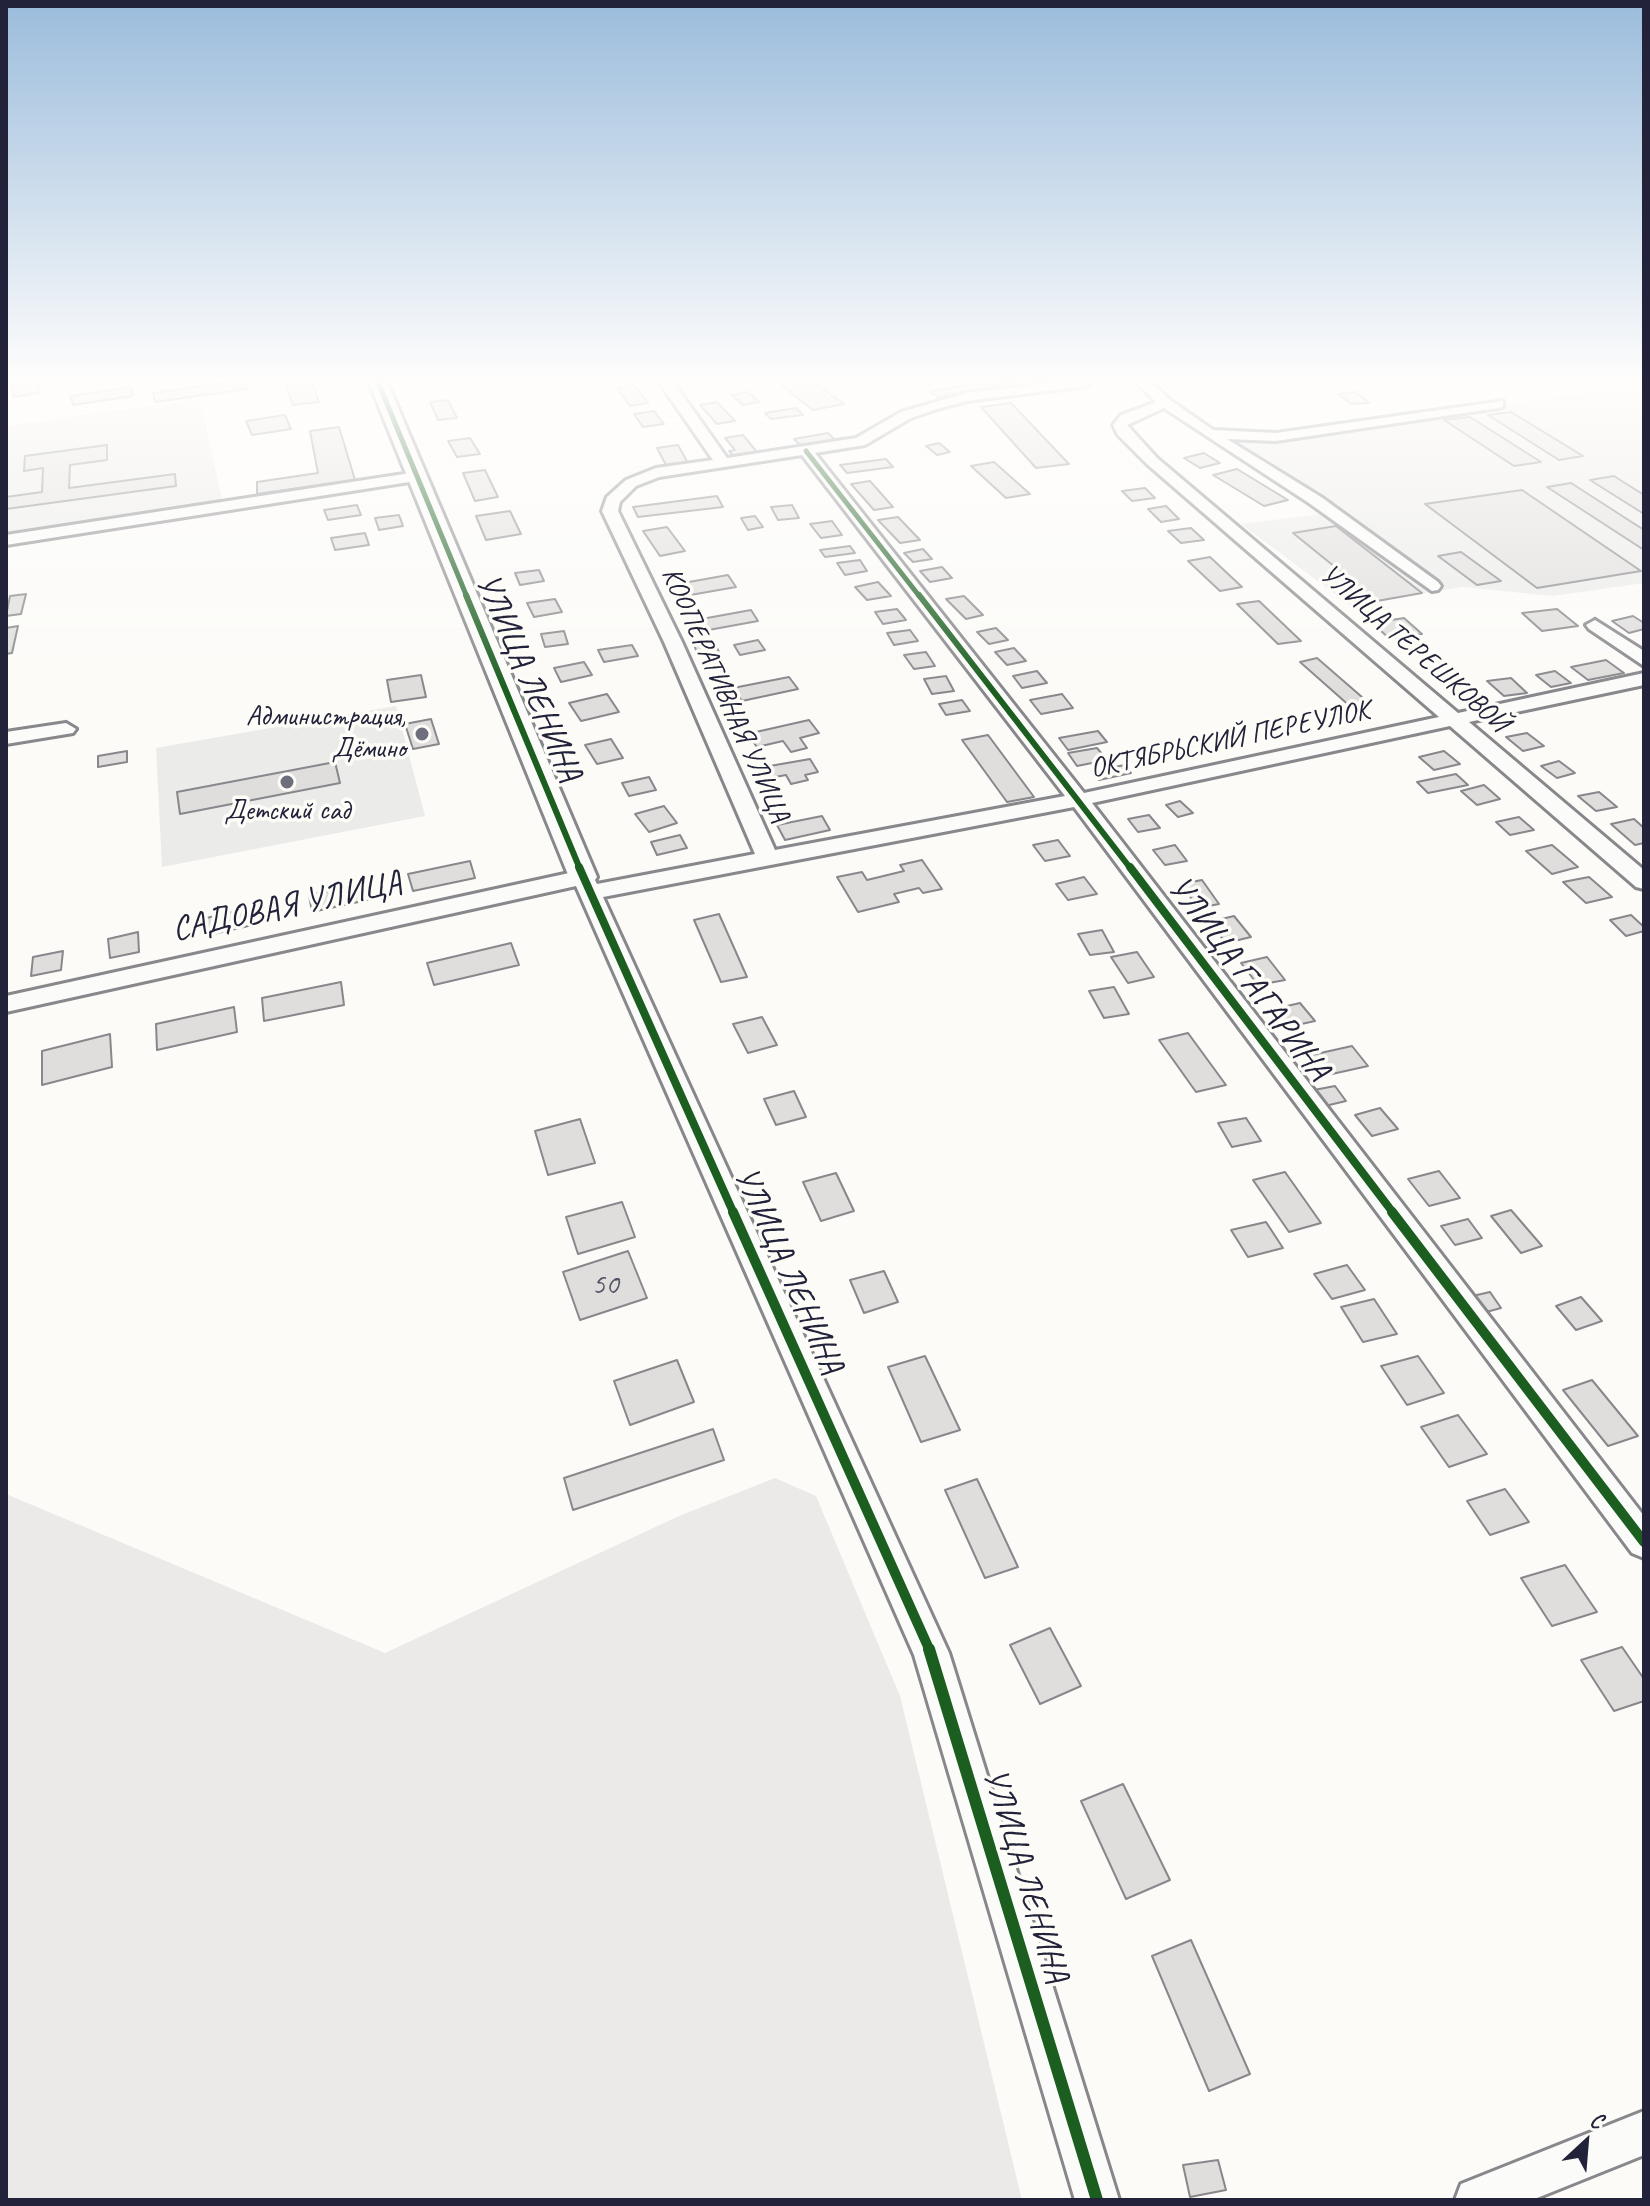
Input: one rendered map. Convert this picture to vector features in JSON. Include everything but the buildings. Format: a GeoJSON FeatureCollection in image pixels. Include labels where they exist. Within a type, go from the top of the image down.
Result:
{"type":"FeatureCollection","features":[{"type":"Feature","properties":{"kind":"street"},"geometry":{"type":"LineString","coordinates":[[6,540],[365,485]]}},
{"type":"Feature","properties":{"kind":"street","name":"УЛИЦА ЛЕНИНА"},"geometry":{"type":"LineString","coordinates":[[420,485],[586,884],[931,1653],[1097,2200]]}},
{"type":"Feature","properties":{"kind":"street","name":"КООПЕРАТИВНАЯ УЛИЦА"},"geometry":{"type":"LineString","coordinates":[[630,485],[613,500],[610,511],[673,642],[768,858]]}},
{"type":"Feature","properties":{"kind":"street","name":"УЛИЦА ГАГАРИНА"},"geometry":{"type":"LineString","coordinates":[[833,485],[1079,800],[1644,1542]]}},
{"type":"Feature","properties":{"kind":"street","name":"УЛИЦА ТЕРЕШКОВОЙ"},"geometry":{"type":"LineString","coordinates":[[1180,485],[1644,882]]}},
{"type":"Feature","properties":{"kind":"street","name":"УЛИЦА ТЕРЕШКОВОЙ"},"geometry":{"type":"LineString","coordinates":[[1291,485],[1432,586]]}},
{"type":"Feature","properties":{"kind":"street"},"geometry":{"type":"LineString","coordinates":[[1595,625],[1644,660]]}},
{"type":"Feature","properties":{"kind":"street","name":"ОКТЯБРЬСКИЙ ПЕРЕУЛОК"},"geometry":{"type":"LineString","coordinates":[[586,884],[768,858],[1079,800],[1644,679]]}},
{"type":"Feature","properties":{"kind":"street"},"geometry":{"type":"LineString","coordinates":[[6,738],[66,729]]}},
{"type":"Feature","properties":{"kind":"street","name":"САДОВАЯ УЛИЦА"},"geometry":{"type":"LineString","coordinates":[[6,1004],[586,884]]}},
{"type":"Feature","properties":{"kind":"street"},"geometry":{"type":"LineString","coordinates":[[1477,2200],[1644,2133]]}},
{"type":"Feature","properties":{"kind":"shaded area"},"geometry":{"type":"Polygon","coordinates":[[[6,485],[219,485],[223,504],[6,537],[6,485]]]}},
{"type":"Feature","properties":{"kind":"shaded area"},"geometry":{"type":"Polygon","coordinates":[[[1305,485],[1643,485],[1644,583],[1553,596],[1463,587],[1350,605],[1241,524],[1345,511],[1305,485]]]}},
{"type":"Feature","properties":{"kind":"shaded area","name":"Детский сад"},"geometry":{"type":"Polygon","coordinates":[[[396,706],[425,816],[162,867],[156,748],[396,706]]]}},
{"type":"Feature","properties":{"kind":"shaded area"},"geometry":{"type":"Polygon","coordinates":[[[775,1478],[816,1496],[900,1696],[1022,2200],[6,2200],[6,1494],[385,1653],[679,1516],[775,1478]]]}},
{"type":"Feature","properties":{"kind":"cycle path"},"geometry":{"type":"LineString","coordinates":[[421,485],[583,877],[931,1653],[1097,2200]]}},
{"type":"Feature","properties":{"kind":"cycle path"},"geometry":{"type":"LineString","coordinates":[[833,485],[1079,800],[1644,1542]]}},
{"type":"Feature","properties":{"kind":"place","name":"Администрация, Дёмино"},"geometry":{"type":"Point","coordinates":[422,734]}},
{"type":"Feature","properties":{"kind":"place","name":"Детский сад"},"geometry":{"type":"Point","coordinates":[287,782]}}]}
